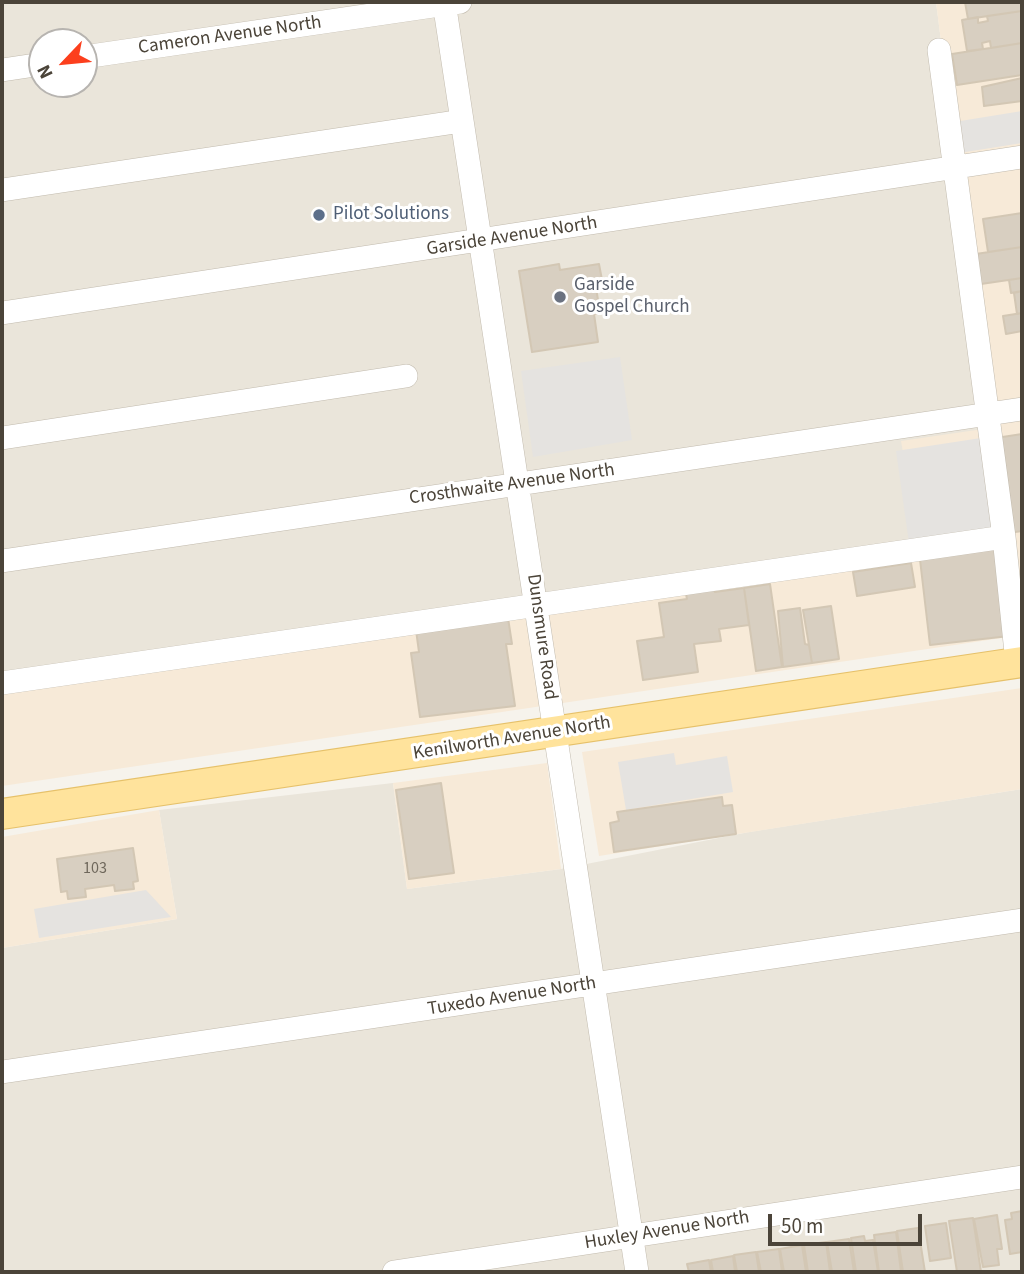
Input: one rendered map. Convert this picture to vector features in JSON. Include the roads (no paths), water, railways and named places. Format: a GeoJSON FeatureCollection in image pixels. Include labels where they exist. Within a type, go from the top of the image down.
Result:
{"type":"FeatureCollection","features":[{"type":"Feature","properties":{"kind":"main road","name":"Kenilworth Avenue North"},"geometry":{"type":"LineString","coordinates":[[2,814],[1020,662]]}},
{"type":"Feature","properties":{"kind":"street","name":"Cameron Avenue North"},"geometry":{"type":"LineString","coordinates":[[98,55],[449,3]]}},
{"type":"Feature","properties":{"kind":"street","name":"Dunsmure Road"},"geometry":{"type":"LineString","coordinates":[[449,3],[479,242],[519,484],[637,1272]]}},
{"type":"Feature","properties":{"kind":"street"},"geometry":{"type":"LineString","coordinates":[[939,50],[1020,662]]}},
{"type":"Feature","properties":{"kind":"street"},"geometry":{"type":"LineString","coordinates":[[2,70],[28,66]]}},
{"type":"Feature","properties":{"kind":"street"},"geometry":{"type":"LineString","coordinates":[[2,190],[462,121]]}},
{"type":"Feature","properties":{"kind":"street","name":"Garside Avenue North"},"geometry":{"type":"LineString","coordinates":[[2,313],[1022,157]]}},
{"type":"Feature","properties":{"kind":"street"},"geometry":{"type":"LineString","coordinates":[[2,438],[406,376]]}},
{"type":"Feature","properties":{"kind":"street","name":"Crosthwaite Avenue North"},"geometry":{"type":"LineString","coordinates":[[2,561],[1022,409]]}},
{"type":"Feature","properties":{"kind":"street"},"geometry":{"type":"LineString","coordinates":[[2,683],[1004,537]]}},
{"type":"Feature","properties":{"kind":"street","name":"Tuxedo Avenue North"},"geometry":{"type":"LineString","coordinates":[[2,1072],[1022,920]]}},
{"type":"Feature","properties":{"kind":"street","name":"Huxley Avenue North"},"geometry":{"type":"LineString","coordinates":[[394,1272],[1022,1177]]}},
{"type":"Feature","properties":{"kind":"place","name":"Pilot Solutions"},"geometry":{"type":"Point","coordinates":[319,215]}},
{"type":"Feature","properties":{"kind":"place","name":"Garside Gospel Church"},"geometry":{"type":"Point","coordinates":[560,297]}}]}
